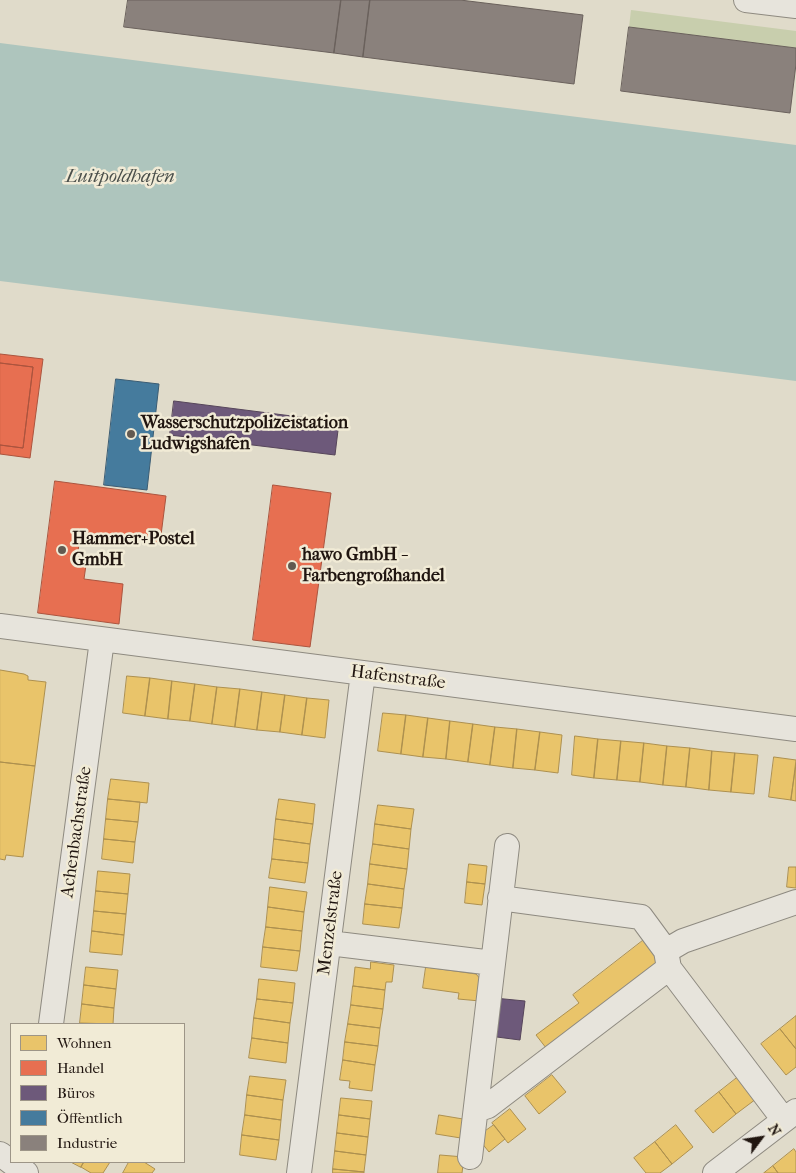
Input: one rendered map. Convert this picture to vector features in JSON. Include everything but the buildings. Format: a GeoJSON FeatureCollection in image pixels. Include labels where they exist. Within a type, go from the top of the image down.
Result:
{"type":"FeatureCollection","features":[{"type":"Feature","properties":{"kind":"street"},"geometry":{"type":"LineString","coordinates":[[746,0],[796,6]]}},
{"type":"Feature","properties":{"kind":"street","name":"Hafenstraße"},"geometry":{"type":"LineString","coordinates":[[0,626],[796,729]]}},
{"type":"Feature","properties":{"kind":"street","name":"Achenbachstraße"},"geometry":{"type":"LineString","coordinates":[[51,1023],[102,640]]}},
{"type":"Feature","properties":{"kind":"street","name":"Menzelstraße"},"geometry":{"type":"LineString","coordinates":[[299,1173],[364,673]]}},
{"type":"Feature","properties":{"kind":"street"},"geometry":{"type":"LineString","coordinates":[[470,1157],[507,846]]}},
{"type":"Feature","properties":{"kind":"street"},"geometry":{"type":"LineString","coordinates":[[500,898],[641,917],[668,959],[790,1115],[715,1173]]}},
{"type":"Feature","properties":{"kind":"street"},"geometry":{"type":"LineString","coordinates":[[476,1110],[488,1106],[668,959],[683,941],[796,902]]}},
{"type":"Feature","properties":{"kind":"street"},"geometry":{"type":"LineString","coordinates":[[329,943],[493,963]]}},
{"type":"Feature","properties":{"kind":"street"},"geometry":{"type":"LineString","coordinates":[[12,1163],[26,1173]]}},
{"type":"Feature","properties":{"kind":"green space"},"geometry":{"type":"Polygon","coordinates":[[[631,10],[796,31],[796,48],[629,27],[631,10]]]}},
{"type":"Feature","properties":{"kind":"water","name":"Luitpoldhafen"},"geometry":{"type":"Polygon","coordinates":[[[0,43],[796,145],[796,381],[0,281],[0,43]]]}},
{"type":"Feature","properties":{"kind":"place","name":"Wasserschutzpolizeistation Ludwigshafen"},"geometry":{"type":"Point","coordinates":[131,434]}},
{"type":"Feature","properties":{"kind":"place","name":"Hammer+Postel GmbH"},"geometry":{"type":"Point","coordinates":[62,550]}},
{"type":"Feature","properties":{"kind":"place","name":"hawo GmbH - Farbengroßhandel"},"geometry":{"type":"Point","coordinates":[292,566]}}]}
